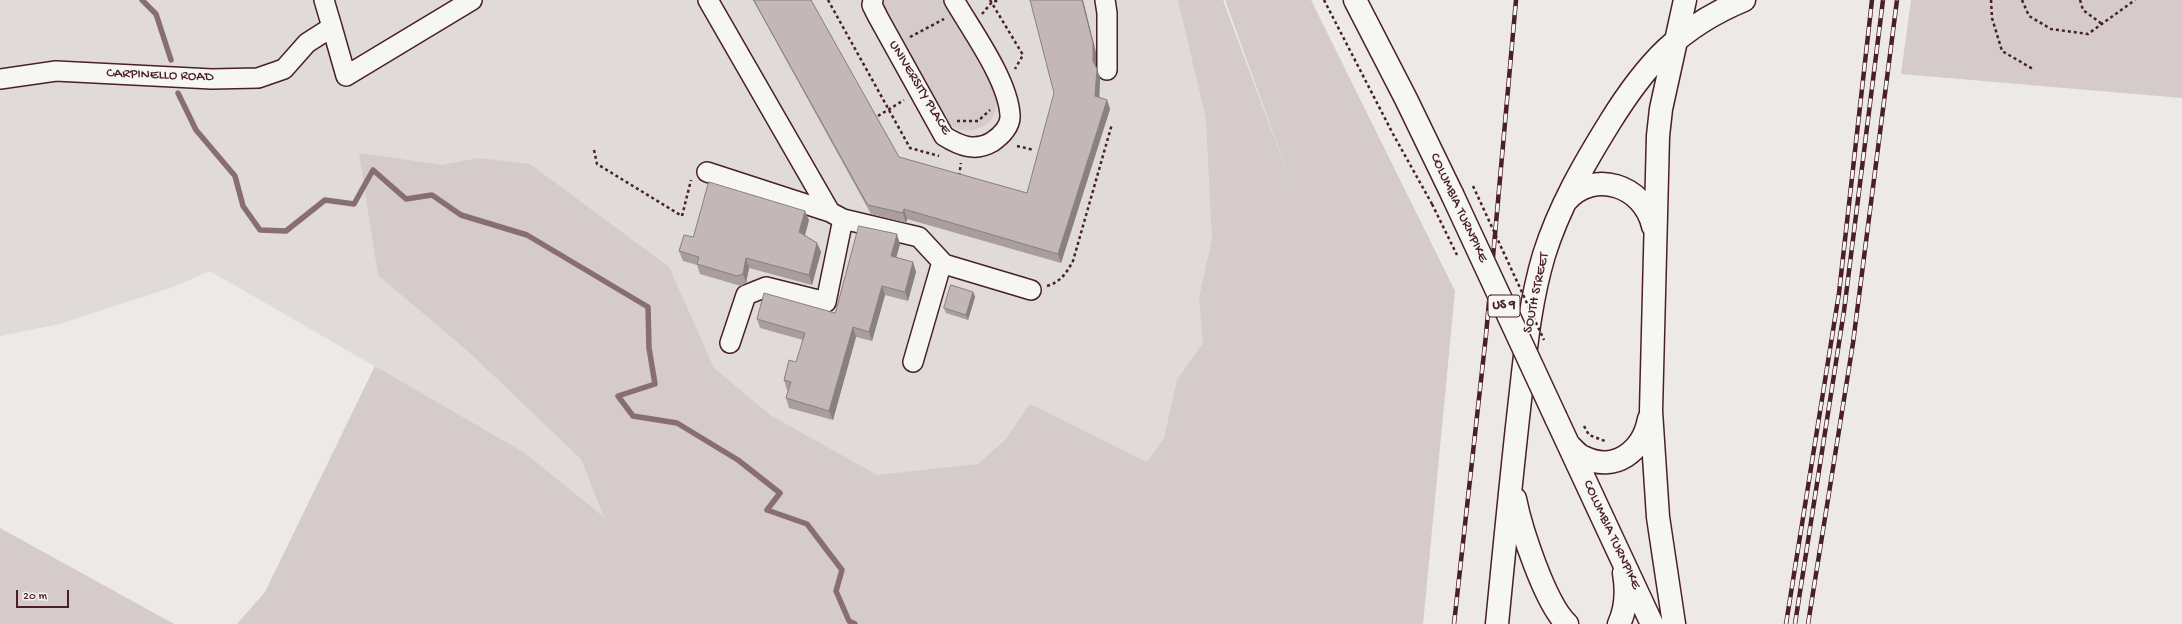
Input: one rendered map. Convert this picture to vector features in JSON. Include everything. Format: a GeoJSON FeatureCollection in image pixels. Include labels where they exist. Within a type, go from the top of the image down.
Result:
{"type":"FeatureCollection","features":[{"type":"Feature","properties":{"kind":"main road","name":"COLUMBIA TURNPIKE"},"geometry":{"type":"LineString","coordinates":[[1355,0],[1406,99],[1452,194],[1652,624]]}},
{"type":"Feature","properties":{"kind":"main road"},"geometry":{"type":"LineString","coordinates":[[1674,624],[1658,517],[1651,411],[1654,235],[1659,130],[1684,0]]}},
{"type":"Feature","properties":{"kind":"main road","name":"SOUTH STREET"},"geometry":{"type":"LineString","coordinates":[[1497,624],[1511,480],[1532,304],[1545,254],[1564,203],[1589,155],[1630,90],[1658,56],[1676,40],[1697,25],[1744,0]]}},
{"type":"Feature","properties":{"kind":"main road"},"geometry":{"type":"LineString","coordinates":[[1564,203],[1573,192],[1585,186],[1599,184],[1615,186],[1628,191],[1640,199],[1647,210],[1654,235]]}},
{"type":"Feature","properties":{"kind":"main road"},"geometry":{"type":"LineString","coordinates":[[1569,445],[1582,457],[1594,462],[1609,463],[1621,459],[1641,443],[1647,430],[1651,411]]}},
{"type":"Feature","properties":{"kind":"main road"},"geometry":{"type":"LineString","coordinates":[[1511,480],[1519,517],[1530,549],[1554,607],[1567,624]]}},
{"type":"Feature","properties":{"kind":"main road"},"geometry":{"type":"LineString","coordinates":[[1619,624],[1624,613],[1626,600],[1622,558]]}},
{"type":"Feature","properties":{"kind":"lane"},"geometry":{"type":"LineString","coordinates":[[324,0],[346,76],[472,0]]}},
{"type":"Feature","properties":{"kind":"lane"},"geometry":{"type":"LineString","coordinates":[[708,0],[837,216],[826,302],[766,286],[746,295],[730,343]]}},
{"type":"Feature","properties":{"kind":"lane","name":"UNIVERSITY PLACE"},"geometry":{"type":"LineString","coordinates":[[873,0],[872,5],[944,136],[959,145],[984,147],[1003,133],[1010,116],[1003,85],[958,5]]}},
{"type":"Feature","properties":{"kind":"lane"},"geometry":{"type":"LineString","coordinates":[[1105,0],[1107,13],[1107,70]]}},
{"type":"Feature","properties":{"kind":"lane","name":"CARPINELLO ROAD"},"geometry":{"type":"LineString","coordinates":[[0,79],[56,71],[212,79],[258,78],[284,69],[308,43],[332,27]]}},
{"type":"Feature","properties":{"kind":"lane"},"geometry":{"type":"LineString","coordinates":[[707,172],[837,216],[919,237],[942,262],[1031,290]]}},
{"type":"Feature","properties":{"kind":"lane"},"geometry":{"type":"LineString","coordinates":[[913,362],[942,262]]}},
{"type":"Feature","properties":{"kind":"path"},"geometry":{"type":"LineString","coordinates":[[828,0],[910,148],[947,158]]}},
{"type":"Feature","properties":{"kind":"path"},"geometry":{"type":"LineString","coordinates":[[990,0],[1023,55],[1011,75]]}},
{"type":"Feature","properties":{"kind":"path"},"geometry":{"type":"LineString","coordinates":[[1324,0],[1393,134],[1432,204]]}},
{"type":"Feature","properties":{"kind":"path"},"geometry":{"type":"LineString","coordinates":[[1991,0],[1992,18],[2002,51],[2033,69]]}},
{"type":"Feature","properties":{"kind":"path"},"geometry":{"type":"LineString","coordinates":[[2022,0],[2029,16],[2051,29],[2088,34],[2135,0]]}},
{"type":"Feature","properties":{"kind":"path"},"geometry":{"type":"LineString","coordinates":[[2080,0],[2083,10],[2102,24]]}},
{"type":"Feature","properties":{"kind":"path"},"geometry":{"type":"LineString","coordinates":[[906,40],[958,5]]}},
{"type":"Feature","properties":{"kind":"path"},"geometry":{"type":"LineString","coordinates":[[958,122],[978,121],[990,111],[991,106]]}},
{"type":"Feature","properties":{"kind":"path"},"geometry":{"type":"LineString","coordinates":[[1031,290],[1055,284],[1066,274],[1074,261],[1112,124]]}},
{"type":"Feature","properties":{"kind":"path"},"geometry":{"type":"LineString","coordinates":[[1011,151],[1017,146],[1020,139]]}},
{"type":"Feature","properties":{"kind":"path"},"geometry":{"type":"LineString","coordinates":[[1017,146],[1034,150]]}},
{"type":"Feature","properties":{"kind":"path"},"geometry":{"type":"LineString","coordinates":[[594,150],[597,164],[682,216],[695,167],[707,172]]}},
{"type":"Feature","properties":{"kind":"path"},"geometry":{"type":"LineString","coordinates":[[954,160],[969,164]]}},
{"type":"Feature","properties":{"kind":"path"},"geometry":{"type":"LineString","coordinates":[[959,176],[962,162]]}},
{"type":"Feature","properties":{"kind":"path"},"geometry":{"type":"LineString","coordinates":[[1473,186],[1546,345]]}},
{"type":"Feature","properties":{"kind":"shaded area"},"geometry":{"type":"Polygon","coordinates":[[[0,0],[1223,0],[1247,67],[1312,437],[734,624],[525,453],[210,271],[173,287],[59,324],[0,336],[0,0]]]}},
{"type":"Feature","properties":{"kind":"shaded area"},"geometry":{"type":"Polygon","coordinates":[[[883,0],[942,0],[983,67],[995,93],[997,103],[992,118],[988,123],[976,129],[963,130],[955,128],[947,123],[883,5],[883,0]]]}},
{"type":"Feature","properties":{"kind":"shaded area"},"geometry":{"type":"Polygon","coordinates":[[[1178,0],[1223,0],[1293,188],[1225,0],[1311,0],[1455,291],[1423,624],[237,624],[265,592],[375,366],[525,453],[604,517],[581,459],[471,354],[378,275],[359,153],[442,165],[478,158],[530,164],[669,267],[714,368],[770,415],[877,475],[978,464],[1006,439],[1030,404],[1147,462],[1164,438],[1177,380],[1203,343],[1199,298],[1212,239],[1206,119],[1178,0]]]}},
{"type":"Feature","properties":{"kind":"shaded area"},"geometry":{"type":"Polygon","coordinates":[[[1911,0],[2182,0],[2182,98],[1901,74],[1911,0]]]}},
{"type":"Feature","properties":{"kind":"shaded area"},"geometry":{"type":"Polygon","coordinates":[[[0,528],[174,624],[0,624],[0,528]]]}},
{"type":"Feature","properties":{"kind":"building"},"geometry":{"type":"Polygon","coordinates":[[[754,0],[811,0],[899,157],[1027,193],[1054,93],[1030,0],[1082,0],[1093,43],[1093,61],[1097,69],[1095,96],[1107,100],[1058,254],[904,209],[903,213],[868,205],[754,0]]]}},
{"type":"Feature","properties":{"kind":"building"},"geometry":{"type":"Polygon","coordinates":[[[709,182],[805,211],[799,232],[817,243],[809,275],[746,258],[743,274],[737,276],[697,264],[699,257],[679,251],[684,235],[693,237],[709,182]]]}},
{"type":"Feature","properties":{"kind":"building"},"geometry":{"type":"Polygon","coordinates":[[[859,226],[897,234],[891,256],[913,262],[905,292],[882,286],[869,332],[853,327],[829,411],[786,398],[791,382],[784,380],[789,360],[796,362],[805,333],[757,319],[764,293],[835,313],[859,226]]]}},
{"type":"Feature","properties":{"kind":"building"},"geometry":{"type":"Polygon","coordinates":[[[951,285],[973,292],[966,315],[944,308],[951,285]]]}},
{"type":"Feature","properties":{"kind":"waterway"},"geometry":{"type":"LineString","coordinates":[[142,0],[156,14],[171,60]]}},
{"type":"Feature","properties":{"kind":"waterway"},"geometry":{"type":"LineString","coordinates":[[178,93],[196,130],[235,176],[243,206],[260,230],[286,231],[325,200],[354,204],[373,170],[406,199],[432,195],[461,215],[527,235],[648,307],[649,348],[655,384],[618,396],[633,416],[677,423],[738,460],[780,493],[767,510],[807,524],[842,570],[836,591],[849,621],[855,624]]}},
{"type":"Feature","properties":{"kind":"railway"},"geometry":{"type":"LineString","coordinates":[[1454,624],[1486,335],[1516,0]]}},
{"type":"Feature","properties":{"kind":"railway"},"geometry":{"type":"LineString","coordinates":[[1786,624],[1839,293],[1872,0]]}},
{"type":"Feature","properties":{"kind":"railway"},"geometry":{"type":"LineString","coordinates":[[1795,624],[1844,311],[1883,0]]}},
{"type":"Feature","properties":{"kind":"railway"},"geometry":{"type":"LineString","coordinates":[[1808,624],[1853,343],[1897,0]]}}]}
